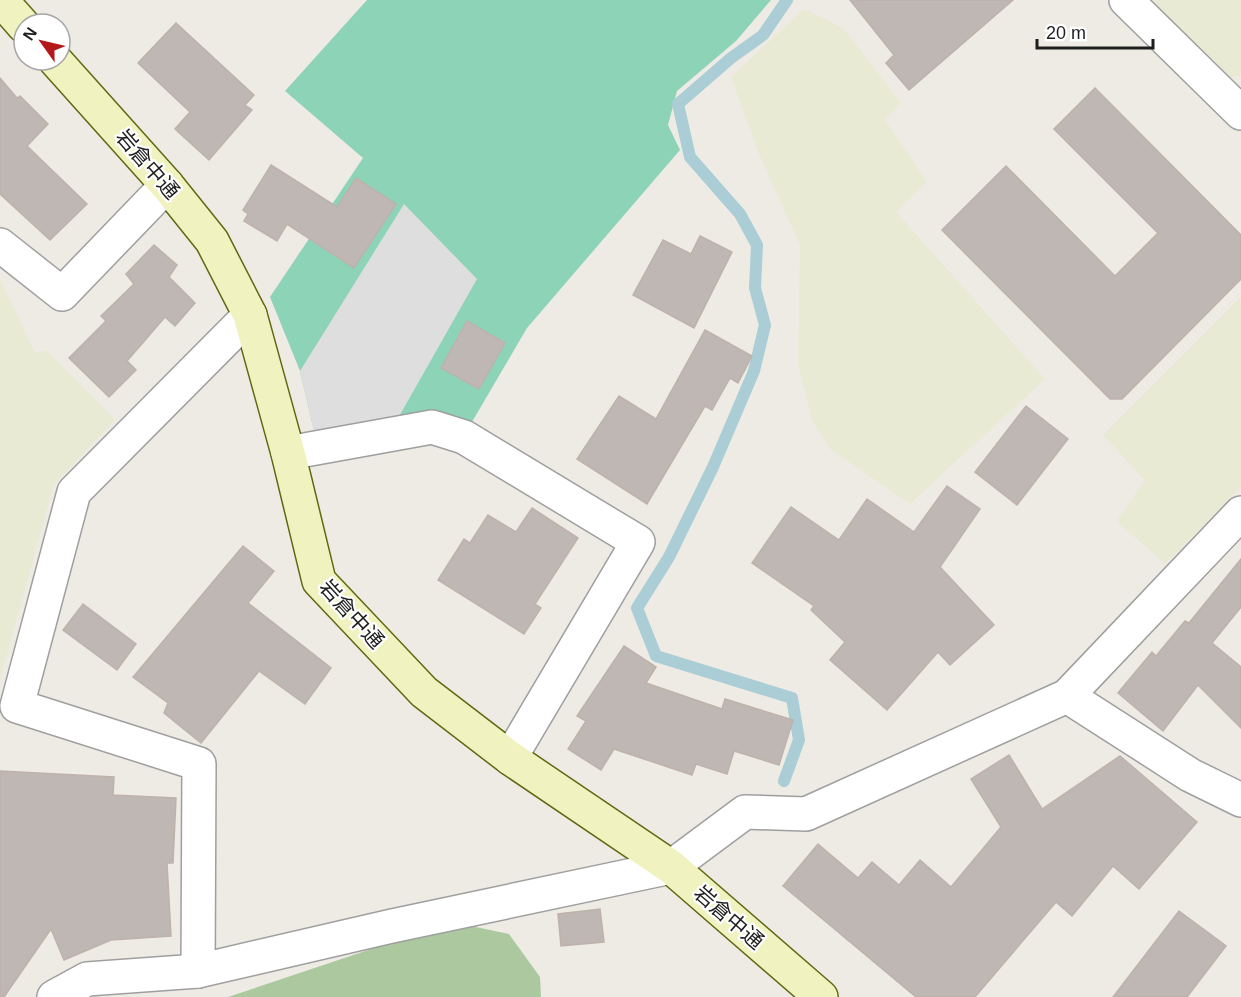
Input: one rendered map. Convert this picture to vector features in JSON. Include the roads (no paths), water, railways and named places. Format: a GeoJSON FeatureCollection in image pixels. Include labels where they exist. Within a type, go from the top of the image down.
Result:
{"type":"FeatureCollection","features":[{"type":"Feature","properties":{"kind":"street"},"geometry":{"type":"LineString","coordinates":[[0,0],[12,13]]}},
{"type":"Feature","properties":{"kind":"street"},"geometry":{"type":"LineString","coordinates":[[1126,0],[1241,113]]}},
{"type":"Feature","properties":{"kind":"street","name":"岩倉中通"},"geometry":{"type":"LineString","coordinates":[[66,72],[167,185],[212,241],[249,315],[288,453],[319,581],[424,692],[510,758],[670,867],[821,997]]}},
{"type":"Feature","properties":{"kind":"street"},"geometry":{"type":"LineString","coordinates":[[0,244],[62,294],[167,185]]}},
{"type":"Feature","properties":{"kind":"street"},"geometry":{"type":"LineString","coordinates":[[198,971],[199,764],[17,706],[74,492],[249,315]]}},
{"type":"Feature","properties":{"kind":"street"},"geometry":{"type":"LineString","coordinates":[[288,453],[432,427],[464,436],[638,542],[510,758]]}},
{"type":"Feature","properties":{"kind":"street"},"geometry":{"type":"LineString","coordinates":[[54,997],[87,979],[198,971],[392,926],[670,867],[745,812],[806,814],[1067,696],[1241,513]]}},
{"type":"Feature","properties":{"kind":"street"},"geometry":{"type":"LineString","coordinates":[[1067,696],[1190,775],[1241,800]]}},
{"type":"Feature","properties":{"kind":"waterway"},"geometry":{"type":"LineString","coordinates":[[784,781],[799,740],[792,698],[656,656],[637,608],[669,557],[713,467],[754,371],[765,325],[755,288],[757,245],[740,214],[690,157],[678,104],[731,58],[763,35],[787,0]]}}]}
